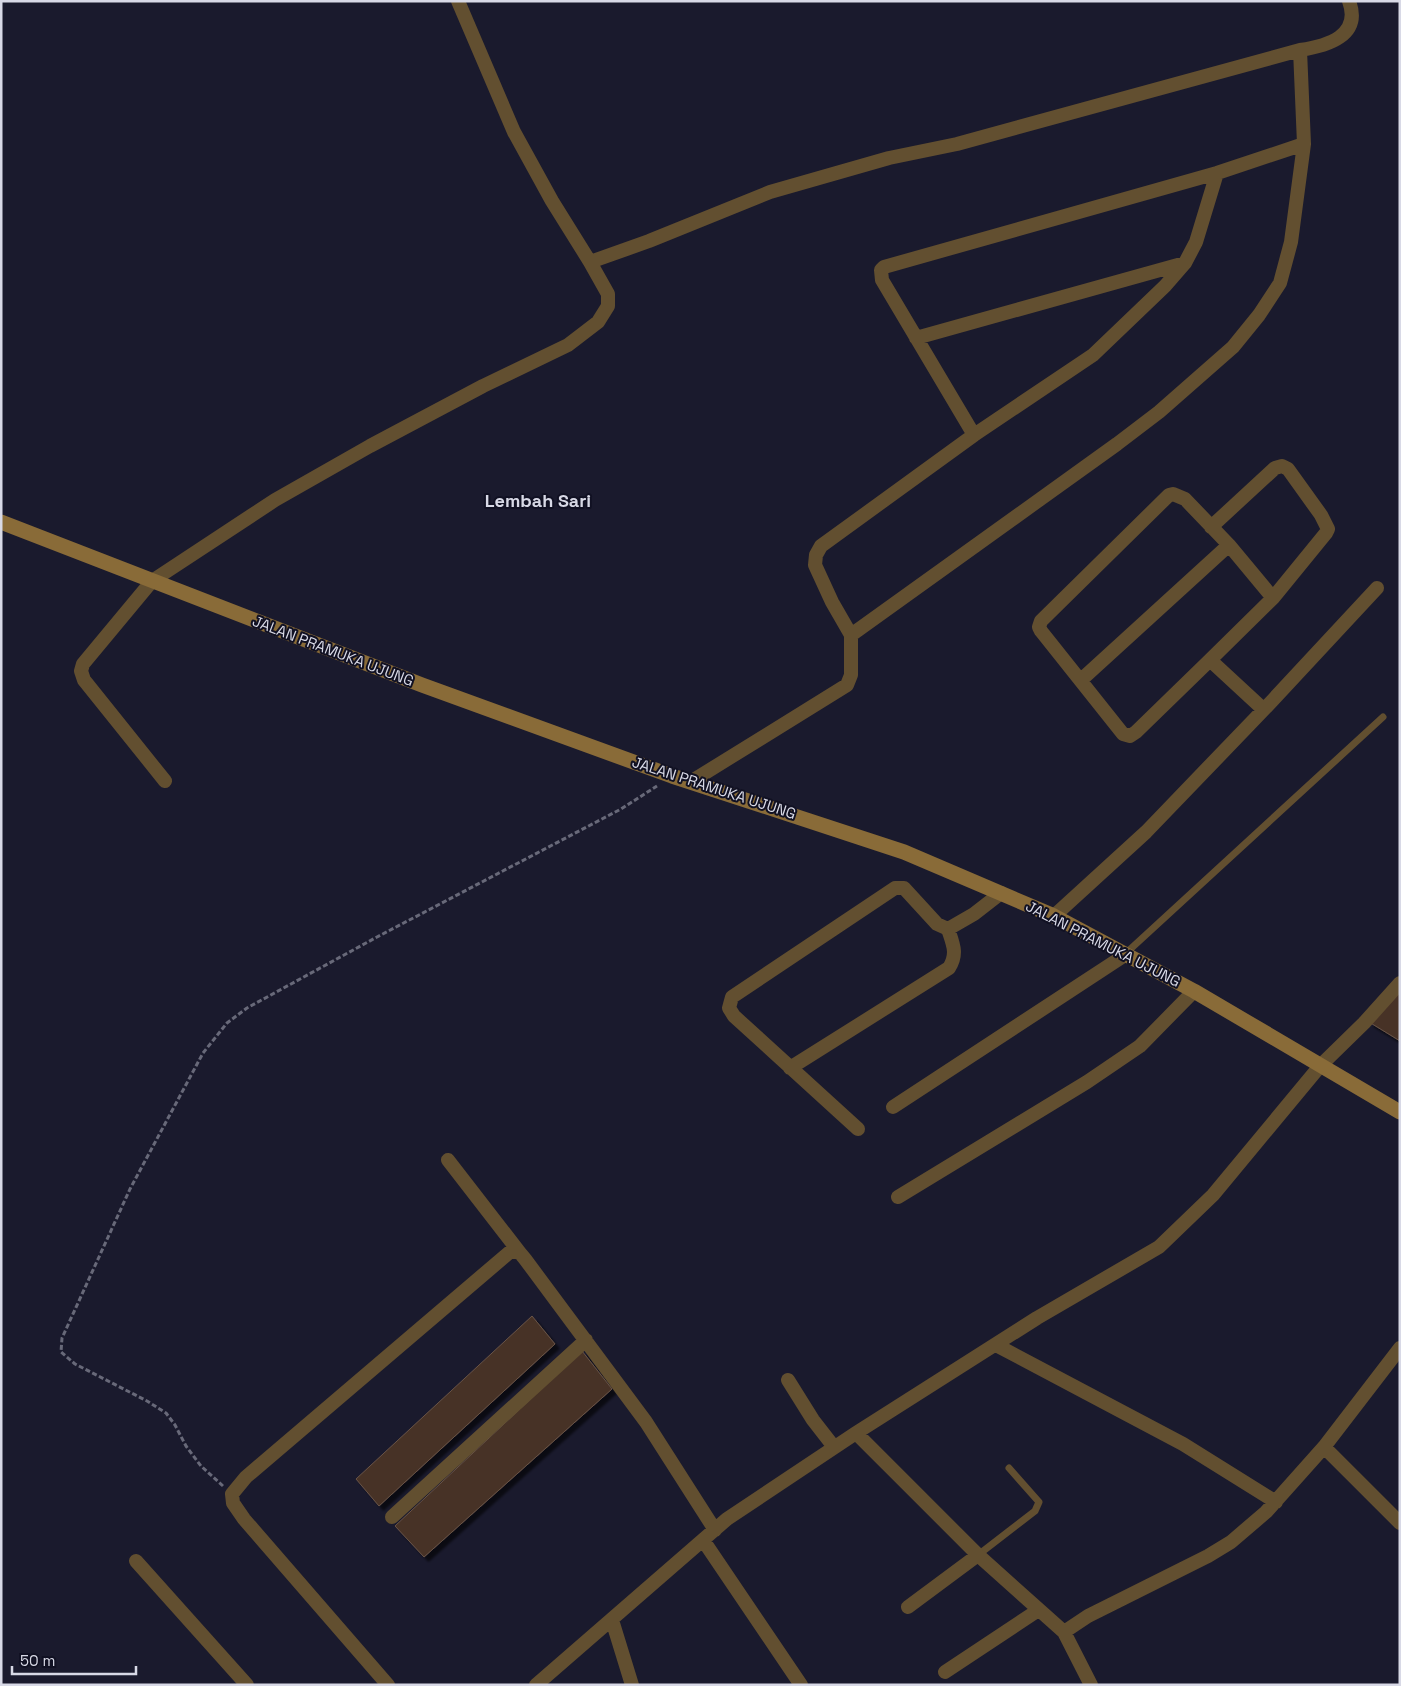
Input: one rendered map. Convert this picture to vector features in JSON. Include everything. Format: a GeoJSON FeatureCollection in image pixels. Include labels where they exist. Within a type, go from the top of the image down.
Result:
{"type":"FeatureCollection","features":[{"type":"Feature","properties":{"kind":"street"},"geometry":{"type":"LineString","coordinates":[[166,781],[84,680],[81,671],[83,664],[152,581],[275,500],[370,446],[483,386],[568,345],[598,322],[608,306],[608,294],[552,201],[514,132],[458,1]]}},
{"type":"Feature","properties":{"kind":"street"},"geometry":{"type":"LineString","coordinates":[[590,262],[649,241],[770,192],[890,158],[957,144],[1335,41],[1345,35],[1351,24],[1351,6],[1349,1]]}},
{"type":"Feature","properties":{"kind":"street"},"geometry":{"type":"LineString","coordinates":[[851,635],[1159,412],[1233,347],[1259,314],[1280,283],[1291,242],[1304,144],[1300,50]]}},
{"type":"Feature","properties":{"kind":"street"},"geometry":{"type":"LineString","coordinates":[[974,435],[882,280],[881,270],[884,267],[1217,173],[1304,144]]}},
{"type":"Feature","properties":{"kind":"street"},"geometry":{"type":"LineString","coordinates":[[692,781],[847,685],[851,675],[851,635],[832,602],[815,565],[816,555],[821,546],[974,435],[1093,354],[1166,286],[1185,263],[1196,242],[1217,173]]}},
{"type":"Feature","properties":{"kind":"street"},"geometry":{"type":"LineString","coordinates":[[916,338],[1185,263]]}},
{"type":"Feature","properties":{"kind":"street"},"geometry":{"type":"LineString","coordinates":[[1211,526],[1275,468],[1282,466],[1288,469],[1328,529],[1273,598],[1130,736],[1124,734],[1039,627],[1041,621],[1169,495],[1173,494],[1185,499],[1229,545],[1273,598]]}},
{"type":"Feature","properties":{"kind":"street","name":"JALAN PRAMUKA UJUNG"},"geometry":{"type":"LineString","coordinates":[[1,522],[422,685],[672,776],[887,845],[1001,893],[1054,916],[1194,991],[1400,1112]]}},
{"type":"Feature","properties":{"kind":"street"},"geometry":{"type":"LineString","coordinates":[[1081,680],[1229,545]]}},
{"type":"Feature","properties":{"kind":"street"},"geometry":{"type":"LineString","coordinates":[[1054,916],[1146,832],[1377,588]]}},
{"type":"Feature","properties":{"kind":"street"},"geometry":{"type":"LineString","coordinates":[[1210,660],[1263,710]]}},
{"type":"Feature","properties":{"kind":"street"},"geometry":{"type":"LineString","coordinates":[[790,1068],[950,968],[955,952],[948,929],[937,924],[904,888],[895,888],[732,996],[728,1008],[734,1016],[790,1068],[858,1129]]}},
{"type":"Feature","properties":{"kind":"street"},"geometry":{"type":"LineString","coordinates":[[948,929],[974,914],[1001,893]]}},
{"type":"Feature","properties":{"kind":"street"},"geometry":{"type":"LineString","coordinates":[[894,1107],[1124,955]]}},
{"type":"Feature","properties":{"kind":"street"},"geometry":{"type":"LineString","coordinates":[[536,1685],[727,1519],[856,1433],[996,1344],[1158,1247],[1213,1195],[1320,1066],[1364,1023],[1400,983]]}},
{"type":"Feature","properties":{"kind":"street"},"geometry":{"type":"LineString","coordinates":[[898,1197],[1087,1082],[1140,1046],[1194,991]]}},
{"type":"Feature","properties":{"kind":"street"},"geometry":{"type":"LineString","coordinates":[[448,1160],[586,1340],[646,1422],[714,1530]]}},
{"type":"Feature","properties":{"kind":"street"},"geometry":{"type":"LineString","coordinates":[[388,1685],[244,1519],[233,1503],[232,1494],[246,1477],[511,1251],[520,1253]]}},
{"type":"Feature","properties":{"kind":"street"},"geometry":{"type":"LineString","coordinates":[[392,1517],[586,1340]]}},
{"type":"Feature","properties":{"kind":"street"},"geometry":{"type":"LineString","coordinates":[[996,1344],[1183,1444],[1276,1502]]}},
{"type":"Feature","properties":{"kind":"street"},"geometry":{"type":"LineString","coordinates":[[1064,1632],[1088,1616],[1208,1556],[1231,1542],[1276,1502],[1324,1447],[1400,1348]]}},
{"type":"Feature","properties":{"kind":"street"},"geometry":{"type":"LineString","coordinates":[[788,1380],[812,1420],[834,1448]]}},
{"type":"Feature","properties":{"kind":"street"},"geometry":{"type":"LineString","coordinates":[[856,1433],[978,1555],[1037,1610],[1064,1632],[1091,1685]]}},
{"type":"Feature","properties":{"kind":"street"},"geometry":{"type":"LineString","coordinates":[[1324,1447],[1400,1523]]}},
{"type":"Feature","properties":{"kind":"street"},"geometry":{"type":"LineString","coordinates":[[703,1540],[800,1685]]}},
{"type":"Feature","properties":{"kind":"street"},"geometry":{"type":"LineString","coordinates":[[908,1607],[978,1555]]}},
{"type":"Feature","properties":{"kind":"street"},"geometry":{"type":"LineString","coordinates":[[136,1562],[248,1685]]}},
{"type":"Feature","properties":{"kind":"street"},"geometry":{"type":"LineString","coordinates":[[945,1672],[1037,1610]]}},
{"type":"Feature","properties":{"kind":"street"},"geometry":{"type":"LineString","coordinates":[[612,1620],[632,1685]]}},
{"type":"Feature","properties":{"kind":"lane"},"geometry":{"type":"LineString","coordinates":[[1124,955],[1383,717]]}},
{"type":"Feature","properties":{"kind":"lane"},"geometry":{"type":"LineString","coordinates":[[978,1555],[1035,1511],[1039,1505],[1039,1502],[1009,1468]]}},
{"type":"Feature","properties":{"kind":"path"},"geometry":{"type":"LineString","coordinates":[[232,1494],[201,1466],[166,1413],[75,1364],[61,1352],[62,1338],[130,1189],[202,1053],[227,1023],[247,1008],[621,809],[672,776]]}},
{"type":"Feature","properties":{"kind":"building"},"geometry":{"type":"Polygon","coordinates":[[[1400,990],[1400,1041],[1369,1022],[1400,990]]]}},
{"type":"Feature","properties":{"kind":"building"},"geometry":{"type":"Polygon","coordinates":[[[532,1316],[555,1344],[379,1506],[356,1479],[532,1316]]]}},
{"type":"Feature","properties":{"kind":"building"},"geometry":{"type":"Polygon","coordinates":[[[582,1351],[612,1389],[424,1557],[395,1526],[582,1351]]]}},
{"type":"Feature","properties":{"kind":"district","name":"Lembah Sari"},"geometry":{"type":"Point","coordinates":[538,501]}}]}
